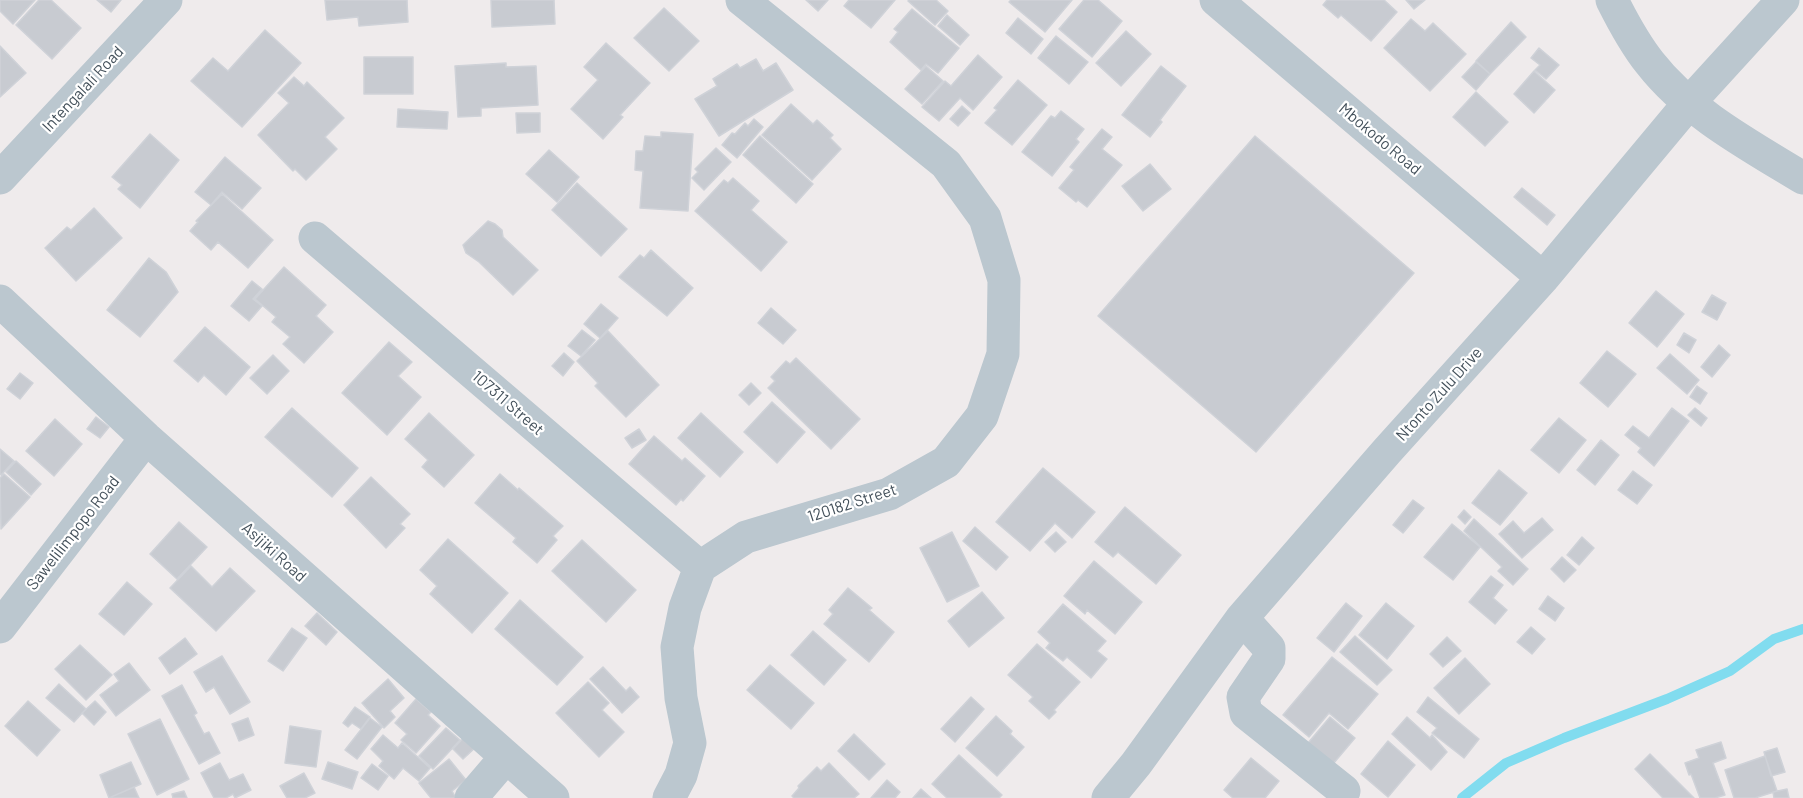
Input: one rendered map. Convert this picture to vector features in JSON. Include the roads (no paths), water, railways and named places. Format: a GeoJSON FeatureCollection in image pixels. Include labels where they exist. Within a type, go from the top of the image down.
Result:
{"type":"FeatureCollection","features":[{"type":"Feature","properties":{"kind":"street","name":"Intengalali Road"},"geometry":{"type":"LineString","coordinates":[[0,178],[166,0]]}},
{"type":"Feature","properties":{"kind":"street","name":"120182 Street"},"geometry":{"type":"LineString","coordinates":[[700,567],[746,537],[890,494],[946,462],[982,416],[1003,354],[1004,280],[985,218],[946,164],[742,0]]}},
{"type":"Feature","properties":{"kind":"street","name":"Mbokodo Road"},"geometry":{"type":"LineString","coordinates":[[1216,0],[1544,278]]}},
{"type":"Feature","properties":{"kind":"street"},"geometry":{"type":"LineString","coordinates":[[1612,0],[1630,36],[1651,64],[1689,103],[1803,178]]}},
{"type":"Feature","properties":{"kind":"street","name":"Ntonto Zulu Drive"},"geometry":{"type":"LineString","coordinates":[[1108,798],[1136,764],[1242,618],[1387,451],[1544,278],[1689,103],[1783,0]]}},
{"type":"Feature","properties":{"kind":"street","name":"107311 Street"},"geometry":{"type":"LineString","coordinates":[[315,238],[700,567]]}},
{"type":"Feature","properties":{"kind":"street","name":"Asijiki Road"},"geometry":{"type":"LineString","coordinates":[[0,301],[146,438],[553,798]]}},
{"type":"Feature","properties":{"kind":"street","name":"Sawelilimpopo Road"},"geometry":{"type":"LineString","coordinates":[[0,627],[146,438]]}},
{"type":"Feature","properties":{"kind":"street"},"geometry":{"type":"LineString","coordinates":[[669,798],[681,775],[690,742],[681,698],[677,647],[685,608],[700,567]]}},
{"type":"Feature","properties":{"kind":"street"},"geometry":{"type":"LineString","coordinates":[[1242,618],[1269,648],[1269,659],[1243,697],[1245,713],[1344,791]]}},
{"type":"Feature","properties":{"kind":"street"},"geometry":{"type":"LineString","coordinates":[[471,798],[506,757]]}},
{"type":"Feature","properties":{"kind":"waterway"},"geometry":{"type":"LineString","coordinates":[[1462,798],[1506,763],[1564,738],[1667,699],[1730,671],[1774,639],[1803,629]]}}]}
